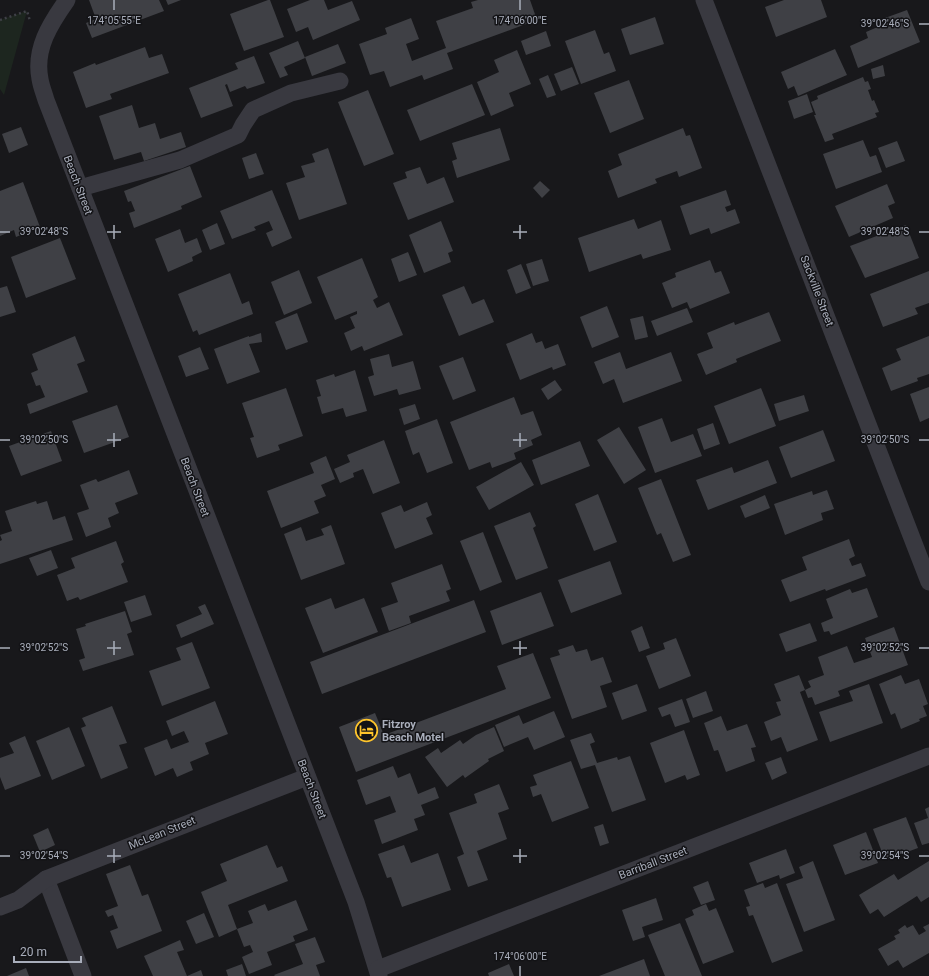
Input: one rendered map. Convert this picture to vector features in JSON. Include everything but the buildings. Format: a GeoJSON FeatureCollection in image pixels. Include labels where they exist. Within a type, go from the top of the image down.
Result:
{"type":"FeatureCollection","features":[{"type":"Feature","properties":{"kind":"street","name":"Beach Street"},"geometry":{"type":"LineString","coordinates":[[67,0],[44,36],[39,53],[40,78],[46,100],[356,902],[379,972]]}},
{"type":"Feature","properties":{"kind":"street","name":"Sackville Street"},"geometry":{"type":"LineString","coordinates":[[704,0],[929,582]]}},
{"type":"Feature","properties":{"kind":"street"},"geometry":{"type":"LineString","coordinates":[[80,188],[180,160],[238,135],[253,110],[290,93],[340,81]]}},
{"type":"Feature","properties":{"kind":"street","name":"Barriball Street"},"geometry":{"type":"LineString","coordinates":[[379,972],[929,756]]}},
{"type":"Feature","properties":{"kind":"street","name":"McLean Street"},"geometry":{"type":"LineString","coordinates":[[0,907],[18,900],[46,880],[307,776]]}},
{"type":"Feature","properties":{"kind":"street"},"geometry":{"type":"LineString","coordinates":[[46,880],[83,976]]}},
{"type":"Feature","properties":{"kind":"path"},"geometry":{"type":"LineString","coordinates":[[0,20],[27,11],[31,24],[44,36]]}},
{"type":"Feature","properties":{"kind":"shaded area"},"geometry":{"type":"Polygon","coordinates":[[[27,11],[4,95],[0,89],[0,20],[27,11]]]}},
{"type":"Feature","properties":{"kind":"place","name":"Fitzroy Beach Motel"},"geometry":{"type":"Point","coordinates":[366,730]}}]}
